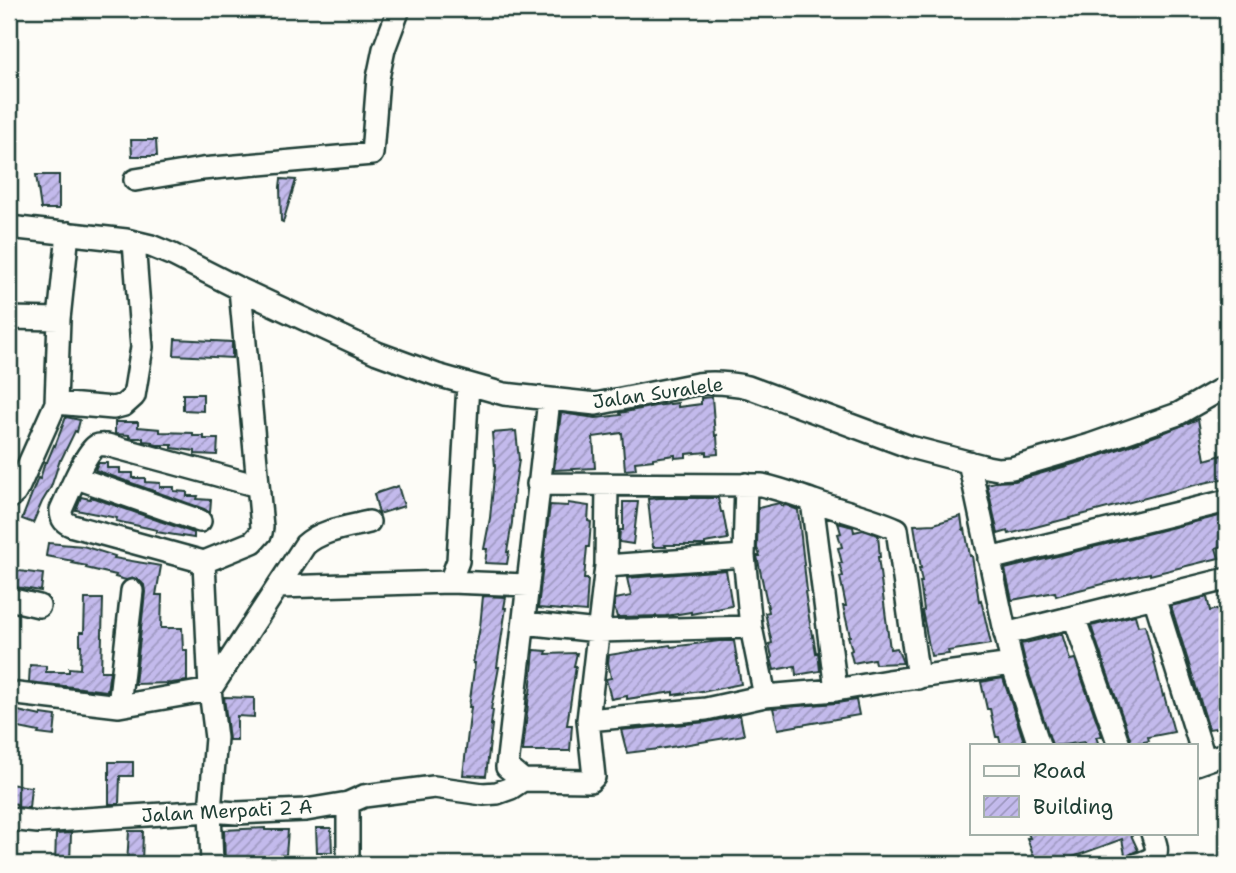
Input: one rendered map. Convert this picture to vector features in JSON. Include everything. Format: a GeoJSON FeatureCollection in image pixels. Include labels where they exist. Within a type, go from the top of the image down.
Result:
{"type":"FeatureCollection","features":[{"type":"Feature","properties":{"kind":"street"},"geometry":{"type":"LineString","coordinates":[[135,180],[202,169],[372,154],[378,78],[384,49],[399,9]]}},
{"type":"Feature","properties":{"kind":"street","name":"Jalan Suralele"},"geometry":{"type":"LineString","coordinates":[[9,227],[151,246],[173,254],[240,289],[377,353],[437,375],[504,394],[596,404],[696,384],[733,383],[910,447],[998,469],[1012,468],[1090,445],[1226,394]]}},
{"type":"Feature","properties":{"kind":"street"},"geometry":{"type":"LineString","coordinates":[[9,498],[19,486],[56,403],[59,318],[68,233]]}},
{"type":"Feature","properties":{"kind":"street"},"geometry":{"type":"LineString","coordinates":[[56,403],[113,408],[124,405],[134,397],[142,347],[134,242]]}},
{"type":"Feature","properties":{"kind":"street"},"geometry":{"type":"LineString","coordinates":[[240,289],[262,517],[261,533],[253,542],[204,562],[73,526],[63,521],[61,516],[61,510],[76,478],[95,447],[101,445],[258,486]]}},
{"type":"Feature","properties":{"kind":"street"},"geometry":{"type":"LineString","coordinates":[[9,318],[59,318]]}},
{"type":"Feature","properties":{"kind":"street"},"geometry":{"type":"LineString","coordinates":[[450,582],[458,561],[468,384]]}},
{"type":"Feature","properties":{"kind":"street"},"geometry":{"type":"LineString","coordinates":[[549,400],[507,767],[523,780],[592,780],[594,774],[588,720],[606,566],[607,485]]}},
{"type":"Feature","properties":{"kind":"street"},"geometry":{"type":"LineString","coordinates":[[969,462],[1012,664],[1039,744]]}},
{"type":"Feature","properties":{"kind":"street"},"geometry":{"type":"LineString","coordinates":[[76,478],[200,521]]}},
{"type":"Feature","properties":{"kind":"street"},"geometry":{"type":"LineString","coordinates":[[538,484],[746,484],[782,489],[897,529],[918,678]]}},
{"type":"Feature","properties":{"kind":"street"},"geometry":{"type":"LineString","coordinates":[[746,484],[744,556],[751,627],[765,696]]}},
{"type":"Feature","properties":{"kind":"street"},"geometry":{"type":"LineString","coordinates":[[812,501],[836,690]]}},
{"type":"Feature","properties":{"kind":"street"},"geometry":{"type":"LineString","coordinates":[[989,559],[1227,501]]}},
{"type":"Feature","properties":{"kind":"street"},"geometry":{"type":"LineString","coordinates":[[9,693],[119,705],[210,690],[305,545],[321,535],[369,522]]}},
{"type":"Feature","properties":{"kind":"street"},"geometry":{"type":"LineString","coordinates":[[606,566],[744,556]]}},
{"type":"Feature","properties":{"kind":"street"},"geometry":{"type":"LineString","coordinates":[[204,562],[210,690],[216,737],[210,811],[212,864]]}},
{"type":"Feature","properties":{"kind":"street"},"geometry":{"type":"LineString","coordinates":[[278,587],[450,582],[528,585]]}},
{"type":"Feature","properties":{"kind":"street"},"geometry":{"type":"LineString","coordinates":[[1005,634],[1227,582]]}},
{"type":"Feature","properties":{"kind":"street"},"geometry":{"type":"LineString","coordinates":[[119,705],[132,591]]}},
{"type":"Feature","properties":{"kind":"street"},"geometry":{"type":"LineString","coordinates":[[1154,597],[1195,744]]}},
{"type":"Feature","properties":{"kind":"street"},"geometry":{"type":"LineString","coordinates":[[9,599],[39,606]]}},
{"type":"Feature","properties":{"kind":"street"},"geometry":{"type":"LineString","coordinates":[[1074,617],[1119,744]]}},
{"type":"Feature","properties":{"kind":"street"},"geometry":{"type":"LineString","coordinates":[[524,623],[598,631],[751,627]]}},
{"type":"Feature","properties":{"kind":"street"},"geometry":{"type":"LineString","coordinates":[[588,720],[706,709],[765,696],[836,690],[1012,664]]}},
{"type":"Feature","properties":{"kind":"street"},"geometry":{"type":"LineString","coordinates":[[1200,762],[1227,753]]}},
{"type":"Feature","properties":{"kind":"street","name":"Jalan Merpati 2 A"},"geometry":{"type":"LineString","coordinates":[[9,819],[38,822],[210,811],[237,813],[306,810],[348,803],[364,796],[434,787],[483,794],[497,793],[523,780]]}},
{"type":"Feature","properties":{"kind":"street"},"geometry":{"type":"LineString","coordinates":[[348,803],[348,864]]}},
{"type":"Feature","properties":{"kind":"street"},"geometry":{"type":"LineString","coordinates":[[1138,864],[1156,856],[1157,848],[1152,834]]}},
{"type":"Feature","properties":{"kind":"building"},"geometry":{"type":"Polygon","coordinates":[[[131,140],[156,140],[157,156],[132,156],[131,140]]]}},
{"type":"Feature","properties":{"kind":"building"},"geometry":{"type":"Polygon","coordinates":[[[36,175],[59,175],[59,209],[41,209],[36,175]]]}},
{"type":"Feature","properties":{"kind":"building"},"geometry":{"type":"Polygon","coordinates":[[[281,179],[296,180],[283,222],[281,221],[281,179]]]}},
{"type":"Feature","properties":{"kind":"building"},"geometry":{"type":"Polygon","coordinates":[[[175,339],[232,342],[232,358],[174,355],[175,339]]]}},
{"type":"Feature","properties":{"kind":"building"},"geometry":{"type":"Polygon","coordinates":[[[183,394],[203,394],[203,411],[183,410],[183,394]]]}},
{"type":"Feature","properties":{"kind":"building"},"geometry":{"type":"Polygon","coordinates":[[[712,397],[718,454],[707,455],[707,452],[686,454],[686,457],[675,458],[675,455],[653,458],[635,462],[636,469],[625,470],[622,433],[593,437],[595,468],[554,470],[561,413],[596,418],[655,406],[701,404],[701,398],[712,397]]]}},
{"type":"Feature","properties":{"kind":"building"},"geometry":{"type":"Polygon","coordinates":[[[66,417],[80,420],[77,432],[75,431],[60,460],[51,487],[33,523],[22,519],[38,478],[40,479],[66,417]]]}},
{"type":"Feature","properties":{"kind":"building"},"geometry":{"type":"Polygon","coordinates":[[[1198,419],[1205,460],[1222,455],[1226,478],[1009,534],[1008,531],[998,534],[987,484],[1015,481],[1094,458],[1198,419]]]}},
{"type":"Feature","properties":{"kind":"building"},"geometry":{"type":"Polygon","coordinates":[[[115,422],[138,422],[138,427],[160,429],[160,432],[193,433],[193,436],[204,436],[204,439],[218,439],[217,455],[195,454],[195,451],[172,448],[172,445],[157,445],[143,441],[143,438],[115,434],[115,422]]]}},
{"type":"Feature","properties":{"kind":"building"},"geometry":{"type":"Polygon","coordinates":[[[516,431],[519,460],[507,564],[485,563],[487,549],[484,549],[495,467],[492,433],[516,431]]]}},
{"type":"Feature","properties":{"kind":"building"},"geometry":{"type":"Polygon","coordinates":[[[98,463],[107,463],[107,468],[120,468],[120,473],[133,473],[133,478],[145,478],[145,482],[160,483],[160,487],[174,487],[174,491],[187,492],[187,496],[211,500],[210,513],[95,470],[98,463]]]}},
{"type":"Feature","properties":{"kind":"building"},"geometry":{"type":"Polygon","coordinates":[[[398,486],[404,506],[379,514],[374,494],[398,486]]]}},
{"type":"Feature","properties":{"kind":"building"},"geometry":{"type":"Polygon","coordinates":[[[81,497],[91,497],[194,533],[194,538],[156,532],[157,530],[116,521],[117,518],[76,510],[81,497]]]}},
{"type":"Feature","properties":{"kind":"building"},"geometry":{"type":"Polygon","coordinates":[[[718,498],[728,539],[705,545],[653,547],[648,499],[718,498]]]}},
{"type":"Feature","properties":{"kind":"building"},"geometry":{"type":"Polygon","coordinates":[[[623,502],[638,502],[633,544],[619,542],[620,530],[623,530],[623,502]]]}},
{"type":"Feature","properties":{"kind":"building"},"geometry":{"type":"Polygon","coordinates":[[[568,503],[589,506],[588,521],[591,522],[584,579],[588,579],[586,612],[538,608],[550,505],[568,506],[568,503]]]}},
{"type":"Feature","properties":{"kind":"building"},"geometry":{"type":"Polygon","coordinates":[[[779,503],[798,510],[805,592],[820,671],[796,675],[795,666],[774,670],[771,658],[769,644],[772,643],[765,613],[769,612],[757,556],[760,556],[757,548],[758,508],[779,503]]]}},
{"type":"Feature","properties":{"kind":"building"},"geometry":{"type":"Polygon","coordinates":[[[1227,514],[1227,545],[1216,548],[1219,558],[1056,596],[1055,592],[1012,600],[1005,569],[1227,514]]]}},
{"type":"Feature","properties":{"kind":"building"},"geometry":{"type":"Polygon","coordinates":[[[961,516],[991,644],[931,656],[922,611],[921,568],[914,525],[934,524],[961,516]]]}},
{"type":"Feature","properties":{"kind":"building"},"geometry":{"type":"Polygon","coordinates":[[[838,523],[853,527],[854,532],[863,530],[878,535],[878,557],[890,649],[897,648],[903,663],[875,664],[874,659],[853,663],[843,606],[846,606],[840,577],[843,576],[838,548],[842,547],[838,523]]]}},
{"type":"Feature","properties":{"kind":"building"},"geometry":{"type":"Polygon","coordinates":[[[48,543],[83,546],[115,556],[114,558],[161,566],[156,595],[162,595],[161,628],[182,628],[183,650],[187,650],[187,681],[135,684],[144,585],[134,578],[126,580],[72,563],[73,561],[46,556],[48,543]]]}},
{"type":"Feature","properties":{"kind":"building"},"geometry":{"type":"Polygon","coordinates":[[[11,570],[43,574],[41,591],[9,586],[11,570]]]}},
{"type":"Feature","properties":{"kind":"building"},"geometry":{"type":"Polygon","coordinates":[[[726,570],[732,606],[691,614],[617,617],[615,599],[631,596],[627,578],[726,570]]]}},
{"type":"Feature","properties":{"kind":"building"},"geometry":{"type":"Polygon","coordinates":[[[483,596],[506,597],[506,608],[491,710],[492,725],[486,776],[463,775],[473,663],[483,596]]]}},
{"type":"Feature","properties":{"kind":"building"},"geometry":{"type":"Polygon","coordinates":[[[1207,597],[1210,611],[1217,609],[1227,642],[1227,719],[1221,720],[1222,727],[1209,729],[1171,606],[1207,597]]]}},
{"type":"Feature","properties":{"kind":"building"},"geometry":{"type":"Polygon","coordinates":[[[85,599],[103,599],[101,671],[110,671],[107,691],[29,682],[30,665],[46,666],[46,672],[80,669],[80,632],[84,632],[85,599]]]}},
{"type":"Feature","properties":{"kind":"building"},"geometry":{"type":"Polygon","coordinates":[[[1135,615],[1138,626],[1145,625],[1174,732],[1148,737],[1149,741],[1132,744],[1091,626],[1135,615]]]}},
{"type":"Feature","properties":{"kind":"building"},"geometry":{"type":"Polygon","coordinates":[[[1062,634],[1070,660],[1075,659],[1102,736],[1096,737],[1099,744],[1052,744],[1021,644],[1062,634]]]}},
{"type":"Feature","properties":{"kind":"building"},"geometry":{"type":"Polygon","coordinates":[[[734,641],[741,684],[702,692],[673,695],[673,692],[611,699],[606,679],[611,678],[609,655],[670,645],[734,641]]]}},
{"type":"Feature","properties":{"kind":"building"},"geometry":{"type":"Polygon","coordinates":[[[534,650],[547,651],[546,654],[577,653],[567,725],[572,725],[570,751],[523,751],[534,650]]]}},
{"type":"Feature","properties":{"kind":"building"},"geometry":{"type":"Polygon","coordinates":[[[1003,678],[1025,744],[1001,744],[999,737],[996,737],[990,709],[987,709],[981,682],[1003,678]]]}},
{"type":"Feature","properties":{"kind":"building"},"geometry":{"type":"Polygon","coordinates":[[[224,697],[254,698],[254,717],[237,716],[237,740],[229,740],[224,697]]]}},
{"type":"Feature","properties":{"kind":"building"},"geometry":{"type":"Polygon","coordinates":[[[856,700],[859,715],[778,729],[773,708],[837,703],[856,700]]]}},
{"type":"Feature","properties":{"kind":"building"},"geometry":{"type":"Polygon","coordinates":[[[9,709],[41,716],[56,716],[54,736],[9,726],[9,709]]]}},
{"type":"Feature","properties":{"kind":"building"},"geometry":{"type":"Polygon","coordinates":[[[740,715],[744,735],[659,749],[627,753],[621,730],[707,722],[740,715]]]}},
{"type":"Feature","properties":{"kind":"building"},"geometry":{"type":"Polygon","coordinates":[[[109,762],[133,762],[133,776],[120,776],[119,804],[109,804],[109,762]]]}},
{"type":"Feature","properties":{"kind":"building"},"geometry":{"type":"Polygon","coordinates":[[[9,784],[31,787],[29,808],[9,803],[9,784]]]}},
{"type":"Feature","properties":{"kind":"building"},"geometry":{"type":"Polygon","coordinates":[[[316,828],[331,828],[332,852],[317,852],[316,828]]]}},
{"type":"Feature","properties":{"kind":"building"},"geometry":{"type":"Polygon","coordinates":[[[224,830],[288,830],[286,855],[282,855],[283,864],[225,864],[224,830]]]}},
{"type":"Feature","properties":{"kind":"building"},"geometry":{"type":"Polygon","coordinates":[[[129,831],[143,831],[142,864],[127,864],[129,831]]]}},
{"type":"Feature","properties":{"kind":"building"},"geometry":{"type":"Polygon","coordinates":[[[71,833],[70,864],[55,864],[56,834],[71,833]]]}},
{"type":"Feature","properties":{"kind":"building"},"geometry":{"type":"Polygon","coordinates":[[[1028,834],[1133,834],[1131,835],[1138,850],[1126,860],[1122,839],[1054,864],[1052,859],[1036,864],[1027,838],[1030,838],[1028,834]]]}}]}
